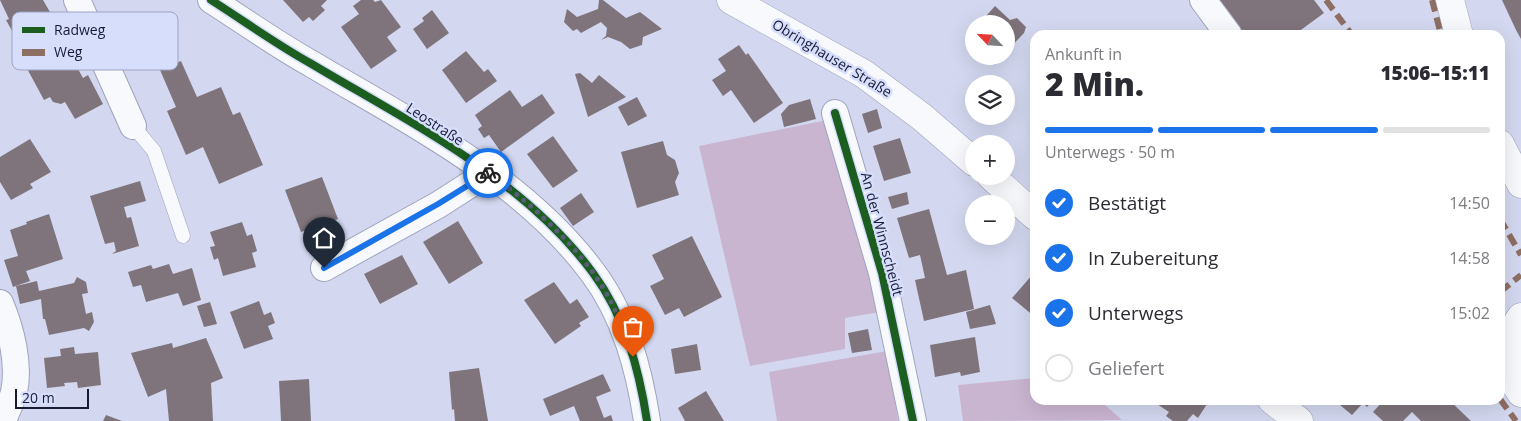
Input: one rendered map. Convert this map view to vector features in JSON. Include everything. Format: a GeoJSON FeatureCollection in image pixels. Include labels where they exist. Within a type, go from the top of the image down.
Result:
{"type":"FeatureCollection","features":[{"type":"Feature","properties":{"kind":"street"},"geometry":{"type":"LineString","coordinates":[[77,0],[82,12]]}},
{"type":"Feature","properties":{"kind":"street","name":"Leostraße"},"geometry":{"type":"LineString","coordinates":[[211,0],[307,62],[406,119],[488,173],[544,219],[593,273],[616,311],[637,370],[647,421]]}},
{"type":"Feature","properties":{"kind":"street","name":"Obringhauser Straße"},"geometry":{"type":"LineString","coordinates":[[731,0],[762,8],[864,74],[891,92],[965,154]]}},
{"type":"Feature","properties":{"kind":"street"},"geometry":{"type":"LineString","coordinates":[[1203,0],[1225,30]]}},
{"type":"Feature","properties":{"kind":"street"},"geometry":{"type":"LineString","coordinates":[[1450,0],[1458,30]]}},
{"type":"Feature","properties":{"kind":"street"},"geometry":{"type":"LineString","coordinates":[[108,70],[133,126]]}},
{"type":"Feature","properties":{"kind":"street","name":"An der Winnscheidt"},"geometry":{"type":"LineString","coordinates":[[835,113],[882,273],[913,421]]}},
{"type":"Feature","properties":{"kind":"street"},"geometry":{"type":"LineString","coordinates":[[1505,154],[1521,184]]}},
{"type":"Feature","properties":{"kind":"street"},"geometry":{"type":"LineString","coordinates":[[324,268],[438,204],[488,173]]}},
{"type":"Feature","properties":{"kind":"street"},"geometry":{"type":"LineString","coordinates":[[1000,185],[1030,212]]}},
{"type":"Feature","properties":{"kind":"street"},"geometry":{"type":"LineString","coordinates":[[0,303],[15,356],[16,374],[14,392],[3,421]]}},
{"type":"Feature","properties":{"kind":"street"},"geometry":{"type":"LineString","coordinates":[[1505,341],[1521,317]]}},
{"type":"Feature","properties":{"kind":"street"},"geometry":{"type":"LineString","coordinates":[[1505,348],[1509,370],[1521,393]]}},
{"type":"Feature","properties":{"kind":"street"},"geometry":{"type":"LineString","coordinates":[[1278,405],[1299,421]]}},
{"type":"Feature","properties":{"kind":"lane"},"geometry":{"type":"LineString","coordinates":[[133,126],[154,151],[183,236]]}},
{"type":"Feature","properties":{"kind":"shaded area"},"geometry":{"type":"Polygon","coordinates":[[[827,120],[880,312],[845,318],[845,349],[750,366],[699,146],[827,120]]]}},
{"type":"Feature","properties":{"kind":"shaded area"},"geometry":{"type":"Polygon","coordinates":[[[887,351],[898,421],[777,421],[769,372],[887,351]]]}},
{"type":"Feature","properties":{"kind":"shaded area"},"geometry":{"type":"Polygon","coordinates":[[[1030,378],[1030,405],[1105,405],[1122,420],[963,421],[958,385],[1030,378]]]}},
{"type":"Feature","properties":{"kind":"building"},"geometry":{"type":"Polygon","coordinates":[[[0,0],[43,0],[50,12],[12,12],[12,31],[6,20],[9,19],[0,0]]]}},
{"type":"Feature","properties":{"kind":"building"},"geometry":{"type":"Polygon","coordinates":[[[283,0],[327,0],[321,6],[325,10],[313,21],[309,17],[303,22],[283,0]]]}},
{"type":"Feature","properties":{"kind":"building"},"geometry":{"type":"Polygon","coordinates":[[[361,0],[373,0],[375,2],[381,0],[401,27],[387,37],[397,51],[371,69],[341,27],[359,14],[353,6],[361,0]]]}},
{"type":"Feature","properties":{"kind":"building"},"geometry":{"type":"Polygon","coordinates":[[[599,0],[603,0],[626,18],[640,12],[662,29],[643,37],[642,45],[630,49],[621,42],[608,37],[601,40],[606,36],[607,28],[601,22],[581,33],[577,29],[573,31],[564,22],[567,9],[577,17],[598,9],[599,0]]]}},
{"type":"Feature","properties":{"kind":"building"},"geometry":{"type":"Polygon","coordinates":[[[1215,0],[1314,0],[1324,13],[1301,30],[1238,30],[1215,0]]]}},
{"type":"Feature","properties":{"kind":"building"},"geometry":{"type":"Polygon","coordinates":[[[1502,0],[1521,0],[1521,39],[1516,30],[1502,0]]]}},
{"type":"Feature","properties":{"kind":"building"},"geometry":{"type":"Polygon","coordinates":[[[995,6],[1005,15],[987,15],[995,6]]]}},
{"type":"Feature","properties":{"kind":"building"},"geometry":{"type":"Polygon","coordinates":[[[432,10],[449,33],[427,49],[413,29],[424,21],[422,18],[432,10]]]}},
{"type":"Feature","properties":{"kind":"building"},"geometry":{"type":"Polygon","coordinates":[[[1017,18],[1026,27],[1024,33],[1015,42],[1015,19],[1017,18]]]}},
{"type":"Feature","properties":{"kind":"building"},"geometry":{"type":"Polygon","coordinates":[[[739,45],[746,55],[748,53],[783,103],[754,123],[731,90],[723,96],[712,80],[726,71],[718,59],[739,45]]]}},
{"type":"Feature","properties":{"kind":"building"},"geometry":{"type":"Polygon","coordinates":[[[466,51],[484,72],[488,69],[497,81],[466,103],[442,70],[466,51]]]}},
{"type":"Feature","properties":{"kind":"building"},"geometry":{"type":"Polygon","coordinates":[[[181,61],[197,97],[221,87],[233,115],[240,112],[263,165],[219,184],[203,147],[186,155],[167,111],[176,107],[160,70],[178,70],[178,62],[181,61]]]}},
{"type":"Feature","properties":{"kind":"building"},"geometry":{"type":"Polygon","coordinates":[[[28,70],[79,70],[83,78],[88,75],[103,104],[75,119],[65,102],[61,104],[53,102],[50,97],[44,100],[28,70]]]}},
{"type":"Feature","properties":{"kind":"building"},"geometry":{"type":"Polygon","coordinates":[[[580,73],[592,83],[599,75],[626,97],[588,117],[575,74],[580,73]]]}},
{"type":"Feature","properties":{"kind":"building"},"geometry":{"type":"Polygon","coordinates":[[[510,90],[522,107],[542,94],[555,113],[501,152],[489,135],[484,138],[478,129],[482,126],[475,115],[510,90]]]}},
{"type":"Feature","properties":{"kind":"building"},"geometry":{"type":"Polygon","coordinates":[[[637,97],[647,116],[628,126],[618,107],[637,97]]]}},
{"type":"Feature","properties":{"kind":"building"},"geometry":{"type":"Polygon","coordinates":[[[810,99],[816,119],[784,127],[781,114],[789,105],[810,99]]]}},
{"type":"Feature","properties":{"kind":"building"},"geometry":{"type":"Polygon","coordinates":[[[877,109],[882,128],[868,133],[862,114],[877,109]]]}},
{"type":"Feature","properties":{"kind":"building"},"geometry":{"type":"Polygon","coordinates":[[[553,136],[578,171],[553,188],[527,154],[553,136]]]}},
{"type":"Feature","properties":{"kind":"building"},"geometry":{"type":"Polygon","coordinates":[[[900,138],[911,173],[884,181],[873,146],[900,138]]]}},
{"type":"Feature","properties":{"kind":"building"},"geometry":{"type":"Polygon","coordinates":[[[30,139],[51,172],[30,184],[33,188],[11,200],[0,182],[0,157],[30,139]]]}},
{"type":"Feature","properties":{"kind":"building"},"geometry":{"type":"Polygon","coordinates":[[[663,141],[667,155],[675,160],[679,173],[675,182],[679,195],[637,208],[621,152],[663,141]]]}},
{"type":"Feature","properties":{"kind":"building"},"geometry":{"type":"Polygon","coordinates":[[[322,177],[338,219],[301,232],[285,190],[322,177]]]}},
{"type":"Feature","properties":{"kind":"building"},"geometry":{"type":"Polygon","coordinates":[[[140,181],[146,201],[124,207],[127,218],[131,217],[139,246],[112,254],[116,251],[114,242],[105,244],[90,196],[140,181]]]}},
{"type":"Feature","properties":{"kind":"building"},"geometry":{"type":"Polygon","coordinates":[[[907,192],[909,204],[892,209],[888,197],[907,192]]]}},
{"type":"Feature","properties":{"kind":"building"},"geometry":{"type":"Polygon","coordinates":[[[581,193],[594,212],[573,226],[560,208],[581,193]]]}},
{"type":"Feature","properties":{"kind":"building"},"geometry":{"type":"Polygon","coordinates":[[[929,209],[947,275],[966,270],[974,309],[924,321],[915,280],[925,278],[920,255],[909,258],[897,218],[929,209]]]}},
{"type":"Feature","properties":{"kind":"building"},"geometry":{"type":"Polygon","coordinates":[[[49,214],[63,259],[26,271],[30,281],[13,287],[4,260],[18,256],[10,230],[49,214]]]}},
{"type":"Feature","properties":{"kind":"building"},"geometry":{"type":"Polygon","coordinates":[[[458,221],[483,263],[449,284],[423,242],[458,221]]]}},
{"type":"Feature","properties":{"kind":"building"},"geometry":{"type":"Polygon","coordinates":[[[242,222],[247,236],[252,234],[257,251],[252,253],[256,267],[223,276],[218,258],[214,260],[210,247],[215,246],[210,232],[242,222]]]}},
{"type":"Feature","properties":{"kind":"building"},"geometry":{"type":"Polygon","coordinates":[[[692,236],[722,297],[684,317],[679,308],[665,315],[650,286],[664,279],[652,255],[692,236]]]}},
{"type":"Feature","properties":{"kind":"building"},"geometry":{"type":"Polygon","coordinates":[[[402,255],[418,284],[380,304],[364,274],[402,255]]]}},
{"type":"Feature","properties":{"kind":"building"},"geometry":{"type":"Polygon","coordinates":[[[169,264],[173,274],[192,268],[201,300],[183,306],[178,293],[146,302],[141,285],[133,287],[128,272],[151,265],[153,269],[169,264]]]}},
{"type":"Feature","properties":{"kind":"building"},"geometry":{"type":"Polygon","coordinates":[[[77,277],[86,282],[88,293],[82,294],[86,314],[92,312],[94,322],[89,331],[84,328],[49,335],[45,319],[43,319],[41,299],[20,304],[16,286],[37,281],[39,291],[74,283],[77,277]]]}},
{"type":"Feature","properties":{"kind":"building"},"geometry":{"type":"Polygon","coordinates":[[[1030,277],[1030,313],[1012,298],[1030,277]]]}},
{"type":"Feature","properties":{"kind":"building"},"geometry":{"type":"Polygon","coordinates":[[[554,282],[570,304],[577,299],[589,317],[579,323],[581,326],[555,344],[524,300],[554,282]]]}},
{"type":"Feature","properties":{"kind":"building"},"geometry":{"type":"Polygon","coordinates":[[[259,301],[264,315],[271,312],[275,323],[268,326],[273,339],[244,349],[230,312],[259,301]]]}},
{"type":"Feature","properties":{"kind":"building"},"geometry":{"type":"Polygon","coordinates":[[[210,302],[217,324],[204,327],[197,306],[210,302]]]}},
{"type":"Feature","properties":{"kind":"building"},"geometry":{"type":"Polygon","coordinates":[[[990,305],[996,324],[970,329],[966,312],[990,305]]]}},
{"type":"Feature","properties":{"kind":"building"},"geometry":{"type":"Polygon","coordinates":[[[868,329],[872,350],[852,353],[848,333],[868,329]]]}},
{"type":"Feature","properties":{"kind":"building"},"geometry":{"type":"Polygon","coordinates":[[[975,337],[980,372],[961,376],[960,372],[935,377],[930,345],[975,337]]]}},
{"type":"Feature","properties":{"kind":"building"},"geometry":{"type":"Polygon","coordinates":[[[206,338],[223,378],[211,383],[213,421],[169,421],[166,389],[148,397],[131,353],[172,343],[173,348],[206,338]]]}},
{"type":"Feature","properties":{"kind":"building"},"geometry":{"type":"Polygon","coordinates":[[[697,344],[701,370],[675,374],[671,349],[697,344]]]}},
{"type":"Feature","properties":{"kind":"building"},"geometry":{"type":"Polygon","coordinates":[[[74,347],[75,354],[98,352],[101,385],[78,388],[77,382],[64,383],[65,386],[47,388],[44,358],[61,356],[60,349],[74,347]]]}},
{"type":"Feature","properties":{"kind":"building"},"geometry":{"type":"Polygon","coordinates":[[[479,368],[488,421],[455,421],[454,409],[452,410],[449,372],[479,368]]]}},
{"type":"Feature","properties":{"kind":"building"},"geometry":{"type":"Polygon","coordinates":[[[603,374],[611,391],[596,397],[604,418],[611,415],[613,421],[580,421],[574,406],[550,416],[543,399],[603,374]]]}},
{"type":"Feature","properties":{"kind":"building"},"geometry":{"type":"Polygon","coordinates":[[[309,379],[311,421],[281,421],[279,381],[309,379]]]}},
{"type":"Feature","properties":{"kind":"building"},"geometry":{"type":"Polygon","coordinates":[[[706,391],[724,421],[685,421],[678,408],[706,391]]]}},
{"type":"Feature","properties":{"kind":"building"},"geometry":{"type":"Polygon","coordinates":[[[1158,405],[1206,405],[1198,418],[1193,414],[1187,421],[1173,421],[1166,416],[1169,412],[1158,405]]]}},
{"type":"Feature","properties":{"kind":"building"},"geometry":{"type":"Polygon","coordinates":[[[1340,405],[1361,405],[1352,415],[1340,405]]]}},
{"type":"Feature","properties":{"kind":"building"},"geometry":{"type":"Polygon","coordinates":[[[1379,405],[1454,405],[1471,421],[1421,421],[1412,412],[1403,421],[1383,421],[1373,412],[1379,405]]]}},
{"type":"Feature","properties":{"kind":"building"},"geometry":{"type":"Polygon","coordinates":[[[106,415],[122,421],[103,421],[106,415]]]}},
{"type":"Feature","properties":{"kind":"marked path"},"geometry":{"type":"LineString","coordinates":[[1326,0],[1348,30]]}},
{"type":"Feature","properties":{"kind":"marked path"},"geometry":{"type":"LineString","coordinates":[[1432,0],[1440,30]]}},
{"type":"Feature","properties":{"kind":"marked path"},"geometry":{"type":"LineString","coordinates":[[1505,228],[1521,255]]}},
{"type":"Feature","properties":{"kind":"marked path"},"geometry":{"type":"LineString","coordinates":[[1505,288],[1521,275]]}},
{"type":"Feature","properties":{"kind":"marked path"},"geometry":{"type":"LineString","coordinates":[[1504,405],[1516,421]]}},
{"type":"Feature","properties":{"kind":"cycle path"},"geometry":{"type":"LineString","coordinates":[[211,0],[285,48],[425,130],[499,180],[533,208],[565,239],[593,273],[614,307],[635,363],[647,421]]}},
{"type":"Feature","properties":{"kind":"cycle path"},"geometry":{"type":"LineString","coordinates":[[835,113],[882,273],[913,421]]}},
{"type":"Feature","properties":{"kind":"way so far"},"geometry":{"type":"LineString","coordinates":[[488,173],[544,219],[593,273],[616,311],[633,357]]}},
{"type":"Feature","properties":{"kind":"route"},"geometry":{"type":"LineString","coordinates":[[324,268],[438,204],[488,173]]}}]}
